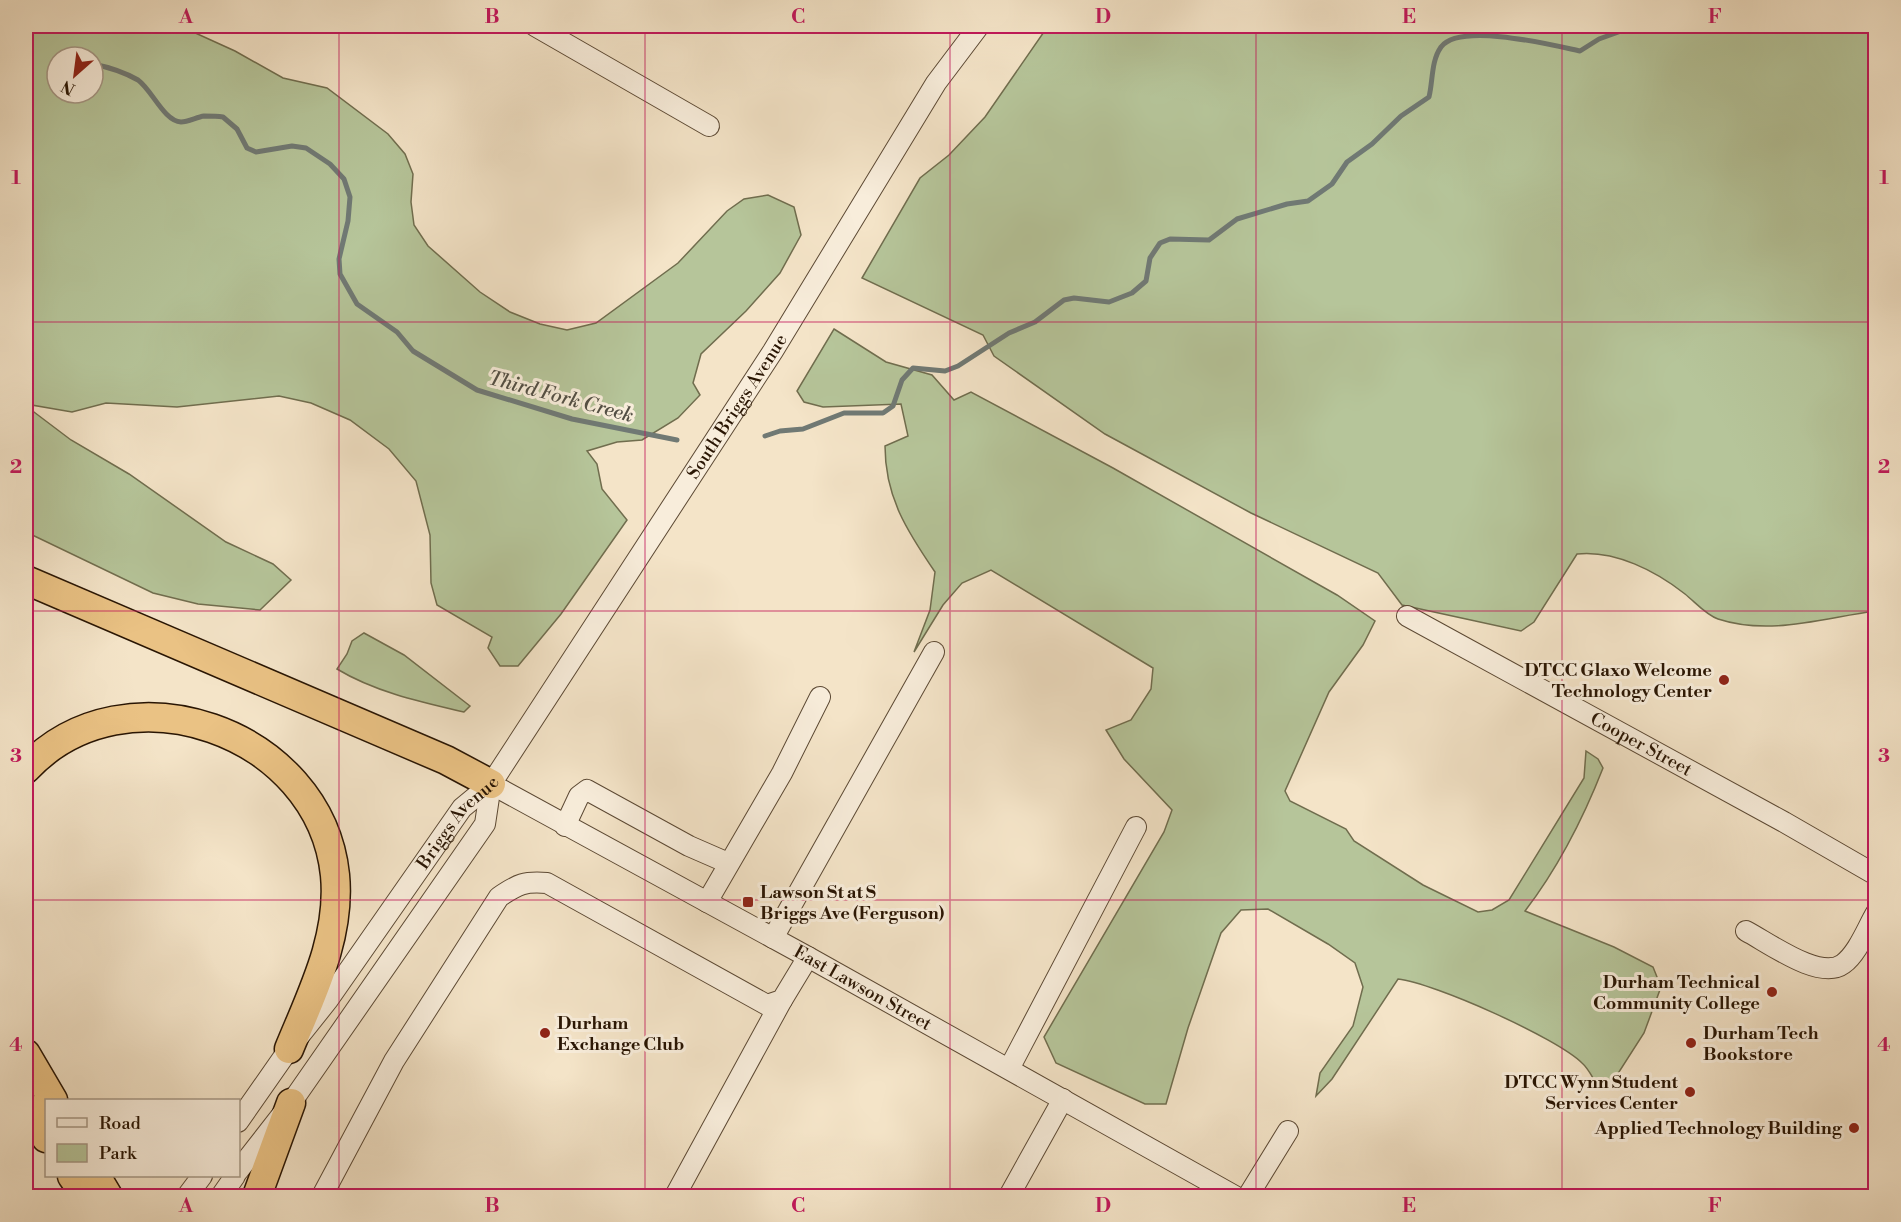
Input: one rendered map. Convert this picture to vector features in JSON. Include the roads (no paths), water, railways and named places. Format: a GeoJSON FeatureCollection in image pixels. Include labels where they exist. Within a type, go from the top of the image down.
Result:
{"type":"FeatureCollection","features":[{"type":"Feature","properties":{"kind":"highway"},"geometry":{"type":"LineString","coordinates":[[26,580],[446,760],[491,784]]}},
{"type":"Feature","properties":{"kind":"highway"},"geometry":{"type":"LineString","coordinates":[[26,769],[69,737],[90,728],[135,719],[160,718],[204,725],[226,732],[263,753],[293,780],[324,833],[335,873],[336,894],[333,927],[325,961],[289,1049]]}},
{"type":"Feature","properties":{"kind":"highway"},"geometry":{"type":"LineString","coordinates":[[26,1054],[52,1099]]}},
{"type":"Feature","properties":{"kind":"highway"},"geometry":{"type":"LineString","coordinates":[[257,1197],[291,1103]]}},
{"type":"Feature","properties":{"kind":"highway"},"geometry":{"type":"LineString","coordinates":[[26,1107],[45,1136]]}},
{"type":"Feature","properties":{"kind":"highway"},"geometry":{"type":"LineString","coordinates":[[73,1177],[86,1197]]}},
{"type":"Feature","properties":{"kind":"highway"},"geometry":{"type":"LineString","coordinates":[[97,1177],[108,1197]]}},
{"type":"Feature","properties":{"kind":"street"},"geometry":{"type":"LineString","coordinates":[[535,26],[709,126]]}},
{"type":"Feature","properties":{"kind":"street","name":"South Briggs Avenue"},"geometry":{"type":"LineString","coordinates":[[491,784],[773,351],[936,83],[979,26]]}},
{"type":"Feature","properties":{"kind":"street","name":"Cooper Street"},"geometry":{"type":"LineString","coordinates":[[1407,616],[1774,816],[1875,875]]}},
{"type":"Feature","properties":{"kind":"street"},"geometry":{"type":"LineString","coordinates":[[773,938],[934,652]]}},
{"type":"Feature","properties":{"kind":"street"},"geometry":{"type":"LineString","coordinates":[[707,902],[782,773],[820,697]]}},
{"type":"Feature","properties":{"kind":"street","name":"East Lawson Street"},"geometry":{"type":"LineString","coordinates":[[491,784],[808,957],[1234,1197]]}},
{"type":"Feature","properties":{"kind":"street","name":"Briggs Avenue"},"geometry":{"type":"LineString","coordinates":[[240,1119],[289,1049],[328,1000],[462,808],[491,784]]}},
{"type":"Feature","properties":{"kind":"street","name":"Briggs Avenue"},"geometry":{"type":"LineString","coordinates":[[240,1168],[291,1103],[485,824],[491,784]]}},
{"type":"Feature","properties":{"kind":"street"},"geometry":{"type":"LineString","coordinates":[[565,826],[579,796],[587,790],[689,846],[728,863]]}},
{"type":"Feature","properties":{"kind":"street"},"geometry":{"type":"LineString","coordinates":[[1009,1069],[1136,827]]}},
{"type":"Feature","properties":{"kind":"street"},"geometry":{"type":"LineString","coordinates":[[322,1197],[394,1061],[499,897],[527,882],[547,883],[752,999],[767,1005],[782,1000]]}},
{"type":"Feature","properties":{"kind":"street"},"geometry":{"type":"LineString","coordinates":[[1746,931],[1815,969],[1834,969],[1850,957],[1875,913]]}},
{"type":"Feature","properties":{"kind":"street"},"geometry":{"type":"LineString","coordinates":[[675,1197],[782,1000],[808,957]]}},
{"type":"Feature","properties":{"kind":"street"},"geometry":{"type":"LineString","coordinates":[[1009,1197],[1063,1099]]}},
{"type":"Feature","properties":{"kind":"street"},"geometry":{"type":"LineString","coordinates":[[1248,1197],[1288,1131]]}},
{"type":"Feature","properties":{"kind":"street"},"geometry":{"type":"LineString","coordinates":[[187,1197],[201,1177]]}},
{"type":"Feature","properties":{"kind":"street"},"geometry":{"type":"LineString","coordinates":[[220,1197],[234,1177]]}},
{"type":"Feature","properties":{"kind":"waterway","name":"Third Fork Creek"},"geometry":{"type":"LineString","coordinates":[[765,436],[780,431],[803,429],[844,413],[883,413],[893,406],[902,380],[913,368],[945,371],[958,366],[1009,333],[1035,322],[1064,300],[1074,298],[1109,302],[1132,293],[1146,281],[1150,258],[1160,243],[1170,239],[1209,240],[1237,219],[1287,204],[1308,201],[1332,184],[1347,162],[1372,144],[1401,116],[1429,97],[1438,53],[1441,47],[1451,40],[1467,36],[1507,37],[1580,51],[1599,39],[1635,26]]}},
{"type":"Feature","properties":{"kind":"waterway","name":"Third Fork Creek"},"geometry":{"type":"LineString","coordinates":[[105,67],[138,80],[164,111],[175,120],[184,122],[204,116],[223,117],[237,129],[247,148],[256,152],[292,146],[306,148],[330,164],[344,179],[350,197],[348,221],[339,259],[340,274],[357,304],[397,332],[413,351],[477,390],[572,419],[677,440]]}},
{"type":"Feature","properties":{"kind":"place","name":"DTCC Glaxo Welcome Technology Center"},"geometry":{"type":"Point","coordinates":[1724,680]}},
{"type":"Feature","properties":{"kind":"place","name":"Lawson St at S Briggs Ave (Ferguson)"},"geometry":{"type":"Point","coordinates":[748,902]}},
{"type":"Feature","properties":{"kind":"place","name":"Durham Technical Community College"},"geometry":{"type":"Point","coordinates":[1772,992]}},
{"type":"Feature","properties":{"kind":"place","name":"Durham Exchange Club"},"geometry":{"type":"Point","coordinates":[545,1033]}},
{"type":"Feature","properties":{"kind":"place","name":"Durham Tech Bookstore"},"geometry":{"type":"Point","coordinates":[1691,1043]}},
{"type":"Feature","properties":{"kind":"place","name":"DTCC Wynn Student Services Center"},"geometry":{"type":"Point","coordinates":[1690,1092]}},
{"type":"Feature","properties":{"kind":"place","name":"Applied Technology Building"},"geometry":{"type":"Point","coordinates":[1854,1128]}}]}
